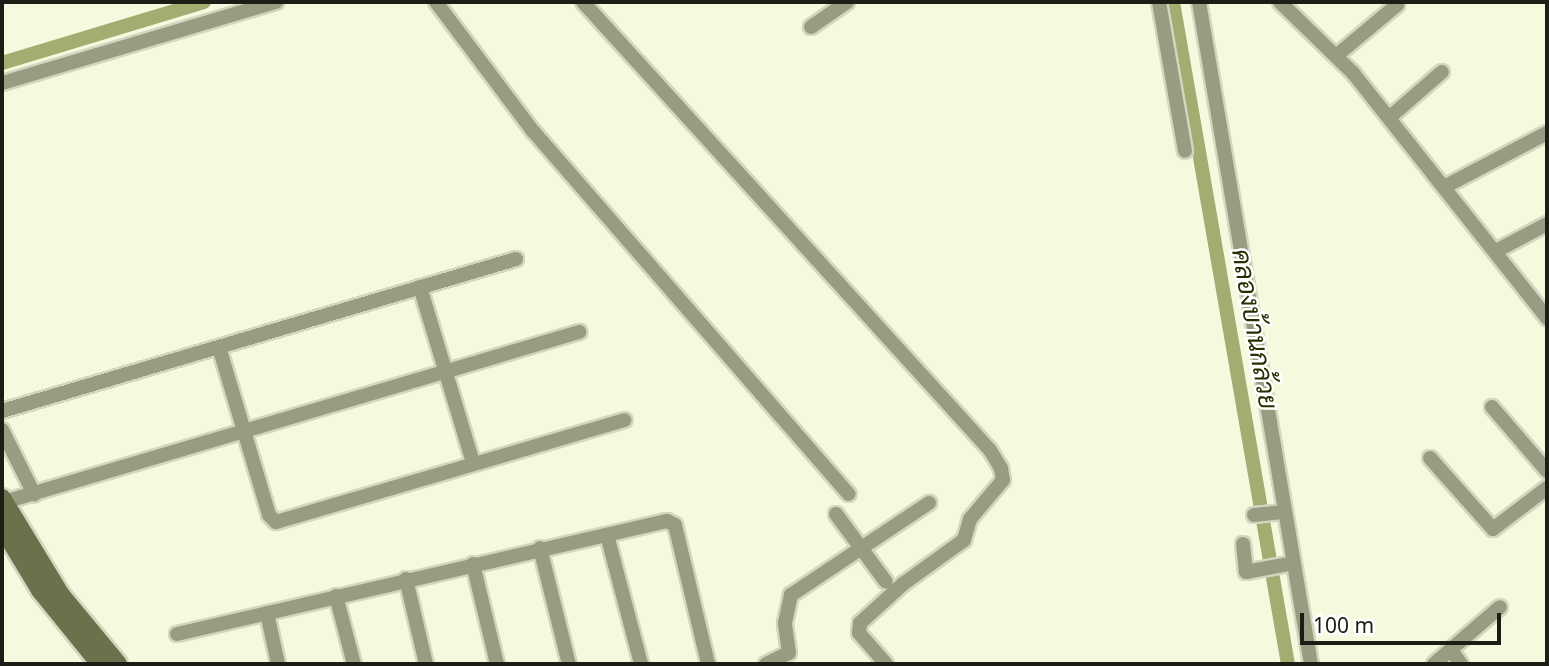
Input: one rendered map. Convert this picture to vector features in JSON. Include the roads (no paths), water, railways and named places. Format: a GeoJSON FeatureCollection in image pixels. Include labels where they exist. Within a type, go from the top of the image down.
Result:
{"type":"FeatureCollection","features":[{"type":"Feature","properties":{"kind":"street"},"geometry":{"type":"LineString","coordinates":[[2,83],[276,2]]}},
{"type":"Feature","properties":{"kind":"street"},"geometry":{"type":"LineString","coordinates":[[436,2],[533,131],[849,494]]}},
{"type":"Feature","properties":{"kind":"street"},"geometry":{"type":"LineString","coordinates":[[583,2],[990,450],[1001,468],[1003,481],[970,519],[964,540],[903,584],[860,623],[859,632],[886,664]]}},
{"type":"Feature","properties":{"kind":"street"},"geometry":{"type":"LineString","coordinates":[[810,27],[846,2]]}},
{"type":"Feature","properties":{"kind":"street"},"geometry":{"type":"LineString","coordinates":[[1158,2],[1185,151]]}},
{"type":"Feature","properties":{"kind":"street"},"geometry":{"type":"LineString","coordinates":[[1199,2],[1290,564],[1311,664]]}},
{"type":"Feature","properties":{"kind":"street"},"geometry":{"type":"LineString","coordinates":[[1280,2],[1336,57],[1389,118],[1446,186],[1547,317]]}},
{"type":"Feature","properties":{"kind":"street"},"geometry":{"type":"LineString","coordinates":[[1336,57],[1397,5]]}},
{"type":"Feature","properties":{"kind":"street"},"geometry":{"type":"LineString","coordinates":[[1389,118],[1442,72]]}},
{"type":"Feature","properties":{"kind":"street"},"geometry":{"type":"LineString","coordinates":[[1446,186],[1547,134]]}},
{"type":"Feature","properties":{"kind":"street"},"geometry":{"type":"LineString","coordinates":[[1496,251],[1547,224]]}},
{"type":"Feature","properties":{"kind":"street"},"geometry":{"type":"LineString","coordinates":[[2,411],[516,259]]}},
{"type":"Feature","properties":{"kind":"street"},"geometry":{"type":"LineString","coordinates":[[420,287],[473,463]]}},
{"type":"Feature","properties":{"kind":"street"},"geometry":{"type":"LineString","coordinates":[[118,664],[61,595],[3,500],[34,494],[579,332]]}},
{"type":"Feature","properties":{"kind":"street"},"geometry":{"type":"LineString","coordinates":[[219,346],[269,515],[276,522],[624,420]]}},
{"type":"Feature","properties":{"kind":"street"},"geometry":{"type":"LineString","coordinates":[[1492,407],[1547,471]]}},
{"type":"Feature","properties":{"kind":"street"},"geometry":{"type":"LineString","coordinates":[[2,430],[34,494]]}},
{"type":"Feature","properties":{"kind":"street"},"geometry":{"type":"LineString","coordinates":[[1430,458],[1493,529],[1547,488]]}},
{"type":"Feature","properties":{"kind":"street"},"geometry":{"type":"LineString","coordinates":[[766,664],[789,653],[785,623],[790,595],[929,503]]}},
{"type":"Feature","properties":{"kind":"street"},"geometry":{"type":"LineString","coordinates":[[1257,515],[1282,512]]}},
{"type":"Feature","properties":{"kind":"street"},"geometry":{"type":"LineString","coordinates":[[836,514],[886,582]]}},
{"type":"Feature","properties":{"kind":"street"},"geometry":{"type":"LineString","coordinates":[[177,634],[540,548],[667,521],[675,525],[708,664]]}},
{"type":"Feature","properties":{"kind":"street"},"geometry":{"type":"LineString","coordinates":[[2,527],[40,590],[100,664]]}},
{"type":"Feature","properties":{"kind":"street"},"geometry":{"type":"LineString","coordinates":[[607,535],[640,664]]}},
{"type":"Feature","properties":{"kind":"street"},"geometry":{"type":"LineString","coordinates":[[1243,544],[1244,569],[1252,574],[1290,564]]}},
{"type":"Feature","properties":{"kind":"street"},"geometry":{"type":"LineString","coordinates":[[540,548],[569,664]]}},
{"type":"Feature","properties":{"kind":"street"},"geometry":{"type":"LineString","coordinates":[[473,564],[497,664]]}},
{"type":"Feature","properties":{"kind":"street"},"geometry":{"type":"LineString","coordinates":[[406,579],[426,664]]}},
{"type":"Feature","properties":{"kind":"street"},"geometry":{"type":"LineString","coordinates":[[336,596],[354,664]]}},
{"type":"Feature","properties":{"kind":"street"},"geometry":{"type":"LineString","coordinates":[[1434,664],[1500,607]]}},
{"type":"Feature","properties":{"kind":"street"},"geometry":{"type":"LineString","coordinates":[[267,613],[278,664]]}},
{"type":"Feature","properties":{"kind":"street"},"geometry":{"type":"LineString","coordinates":[[1451,650],[1461,664]]}},
{"type":"Feature","properties":{"kind":"waterway"},"geometry":{"type":"LineString","coordinates":[[2,63],[204,2]]}},
{"type":"Feature","properties":{"kind":"waterway","name":"คลองบ้านกล้วย"},"geometry":{"type":"LineString","coordinates":[[1173,2],[1288,664]]}}]}
